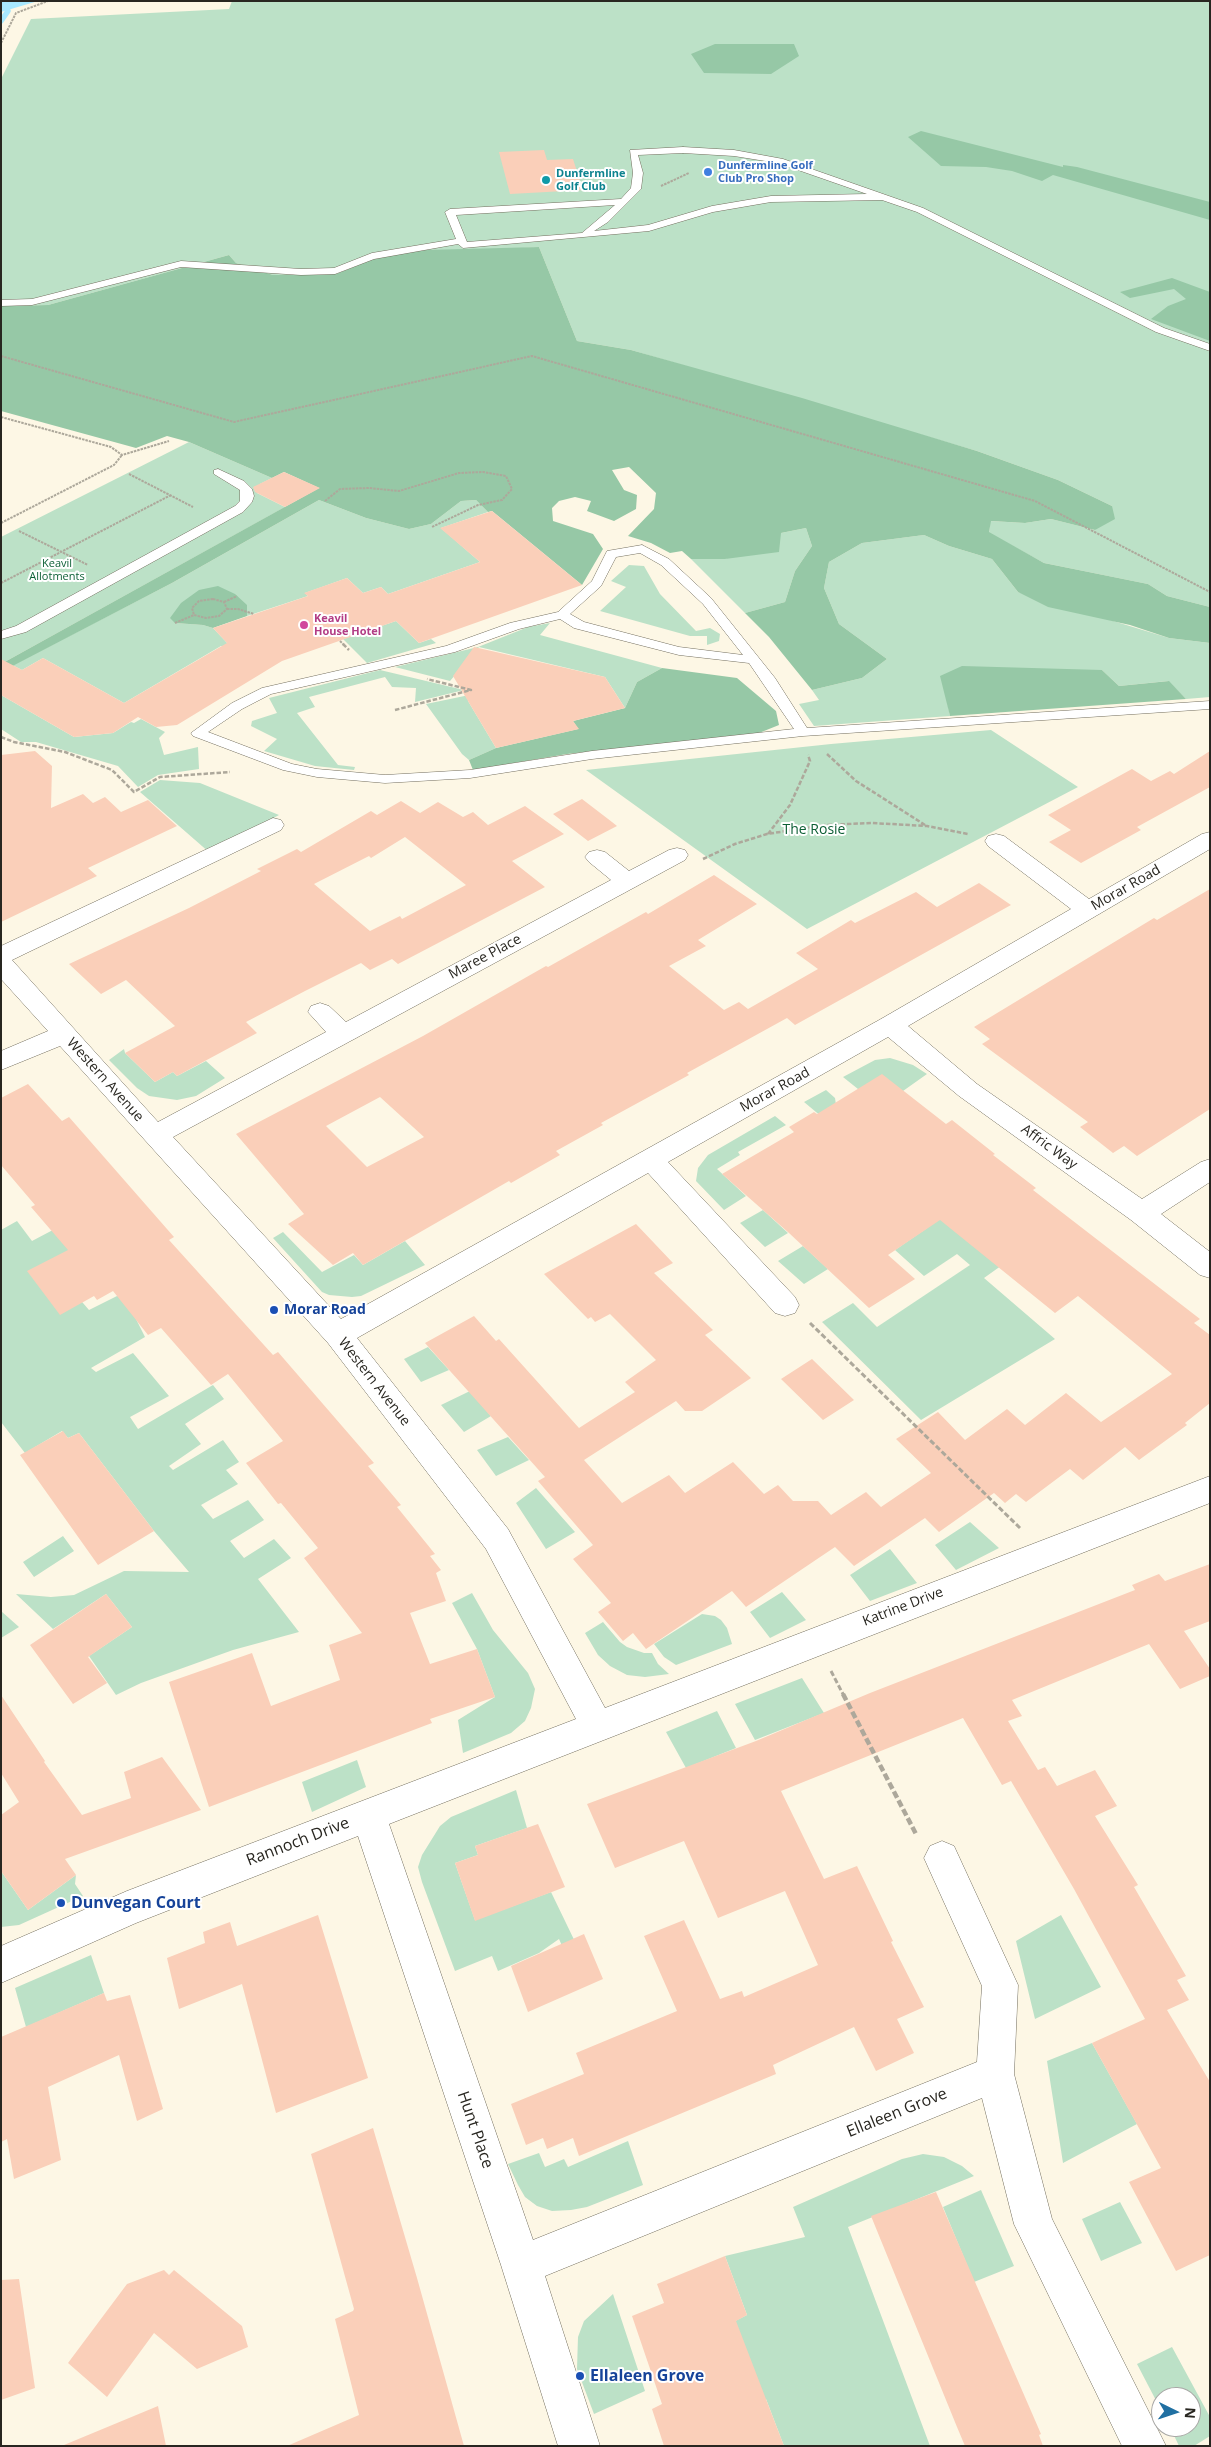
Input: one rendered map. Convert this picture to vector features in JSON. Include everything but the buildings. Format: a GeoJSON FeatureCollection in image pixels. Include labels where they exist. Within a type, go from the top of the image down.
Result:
{"type":"FeatureCollection","features":[{"type":"Feature","properties":{"kind":"street"},"geometry":{"type":"LineString","coordinates":[[1,956],[273,825]]}},
{"type":"Feature","properties":{"kind":"street","name":"Morar Road"},"geometry":{"type":"LineString","coordinates":[[338,1335],[890,1025],[1210,839]]}},
{"type":"Feature","properties":{"kind":"street"},"geometry":{"type":"LineString","coordinates":[[996,841],[1088,910]]}},
{"type":"Feature","properties":{"kind":"street","name":"Maree Place"},"geometry":{"type":"LineString","coordinates":[[155,1136],[677,855]]}},
{"type":"Feature","properties":{"kind":"street"},"geometry":{"type":"LineString","coordinates":[[597,857],[627,881]]}},
{"type":"Feature","properties":{"kind":"street","name":"Western Avenue"},"geometry":{"type":"LineString","coordinates":[[1,963],[155,1136],[338,1335],[497,1539],[597,1726]]}},
{"type":"Feature","properties":{"kind":"street"},"geometry":{"type":"LineString","coordinates":[[320,1012],[343,1034]]}},
{"type":"Feature","properties":{"kind":"street","name":"Affric Way"},"geometry":{"type":"LineString","coordinates":[[890,1025],[968,1090],[1141,1213],[1210,1267]]}},
{"type":"Feature","properties":{"kind":"street"},"geometry":{"type":"LineString","coordinates":[[1,1061],[64,1034]]}},
{"type":"Feature","properties":{"kind":"street"},"geometry":{"type":"LineString","coordinates":[[651,1160],[785,1305]]}},
{"type":"Feature","properties":{"kind":"street"},"geometry":{"type":"LineString","coordinates":[[1141,1213],[1210,1169]]}},
{"type":"Feature","properties":{"kind":"street","name":"Katrine Drive"},"geometry":{"type":"LineString","coordinates":[[597,1726],[1210,1489]]}},
{"type":"Feature","properties":{"kind":"street","name":"Rannoch Drive"},"geometry":{"type":"LineString","coordinates":[[1,1965],[127,1909],[597,1726]]}},
{"type":"Feature","properties":{"kind":"street","name":"Hunt Place"},"geometry":{"type":"LineString","coordinates":[[368,1814],[521,2265],[579,2446]]}},
{"type":"Feature","properties":{"kind":"street"},"geometry":{"type":"LineString","coordinates":[[942,1858],[1000,1985],[995,2074],[1034,2224],[1145,2446]]}},
{"type":"Feature","properties":{"kind":"street","name":"Ellaleen Grove"},"geometry":{"type":"LineString","coordinates":[[521,2265],[995,2074]]}},
{"type":"Feature","properties":{"kind":"lane"},"geometry":{"type":"LineString","coordinates":[[579,236],[605,220],[636,189],[638,173],[633,152],[683,150],[734,153],[780,161],[920,210],[1160,330],[1210,348]]}},
{"type":"Feature","properties":{"kind":"lane"},"geometry":{"type":"LineString","coordinates":[[624,202],[450,212],[463,245],[579,236],[649,228],[712,209],[772,200],[883,197]]}},
{"type":"Feature","properties":{"kind":"lane"},"geometry":{"type":"LineString","coordinates":[[1,303],[32,302],[181,264],[301,272],[335,271],[372,256],[461,241]]}},
{"type":"Feature","properties":{"kind":"lane"},"geometry":{"type":"LineString","coordinates":[[1,635],[21,629],[238,509],[246,502],[248,496],[246,489],[240,483],[218,472]]}},
{"type":"Feature","properties":{"kind":"lane"},"geometry":{"type":"LineString","coordinates":[[803,732],[753,660],[707,601],[665,562],[642,549],[611,554],[597,583],[562,615],[515,626],[450,649],[267,691],[237,706],[198,733],[288,767],[317,773],[384,778],[470,774],[592,756],[803,732],[1210,705]]}},
{"type":"Feature","properties":{"kind":"lane"},"geometry":{"type":"LineString","coordinates":[[562,615],[579,625],[679,651],[753,660]]}},
{"type":"Feature","properties":{"kind":"path"},"geometry":{"type":"LineString","coordinates":[[1,43],[16,13],[48,1]]}},
{"type":"Feature","properties":{"kind":"path"},"geometry":{"type":"LineString","coordinates":[[1,356],[234,422],[532,356],[1035,501],[1210,592]]}},
{"type":"Feature","properties":{"kind":"path"},"geometry":{"type":"LineString","coordinates":[[1,417],[111,447],[122,455]]}},
{"type":"Feature","properties":{"kind":"path"},"geometry":{"type":"LineString","coordinates":[[1,524],[114,465],[122,455],[169,441]]}},
{"type":"Feature","properties":{"kind":"path"},"geometry":{"type":"LineString","coordinates":[[325,501],[340,489],[369,488],[399,491],[459,474],[483,472],[506,476],[512,489],[502,500],[478,505],[432,528]]}},
{"type":"Feature","properties":{"kind":"path"},"geometry":{"type":"LineString","coordinates":[[129,474],[220,520]]}},
{"type":"Feature","properties":{"kind":"path"},"geometry":{"type":"LineString","coordinates":[[1,583],[171,495]]}},
{"type":"Feature","properties":{"kind":"path"},"geometry":{"type":"LineString","coordinates":[[19,532],[113,578]]}},
{"type":"Feature","properties":{"kind":"path"},"geometry":{"type":"LineString","coordinates":[[194,615],[192,608],[200,601],[213,599],[224,602],[237,596]]}},
{"type":"Feature","properties":{"kind":"path"},"geometry":{"type":"LineString","coordinates":[[224,602],[227,609]]}},
{"type":"Feature","properties":{"kind":"path"},"geometry":{"type":"LineString","coordinates":[[175,623],[194,615],[206,618],[219,616],[227,609],[238,609],[254,614]]}},
{"type":"Feature","properties":{"kind":"path"},"geometry":{"type":"LineString","coordinates":[[376,666],[471,690],[395,710]]}},
{"type":"Feature","properties":{"kind":"path"},"geometry":{"type":"LineString","coordinates":[[803,732],[856,781],[927,826]]}},
{"type":"Feature","properties":{"kind":"path"},"geometry":{"type":"LineString","coordinates":[[767,834],[790,805],[810,761],[803,732]]}},
{"type":"Feature","properties":{"kind":"path"},"geometry":{"type":"LineString","coordinates":[[1,737],[14,742],[65,752],[112,770],[134,792],[160,777],[288,767]]}},
{"type":"Feature","properties":{"kind":"path"},"geometry":{"type":"LineString","coordinates":[[677,855],[699,861],[735,844],[767,834],[825,825],[872,823],[927,826],[996,841]]}},
{"type":"Feature","properties":{"kind":"path"},"geometry":{"type":"LineString","coordinates":[[785,1305],[806,1320],[1045,1552]]}},
{"type":"Feature","properties":{"kind":"path"},"geometry":{"type":"LineString","coordinates":[[815,1641],[915,1833],[942,1858]]}},
{"type":"Feature","properties":{"kind":"green space"},"geometry":{"type":"Polygon","coordinates":[[[232,1],[1210,1],[1210,607],[1167,596],[1148,584],[1044,563],[989,533],[990,521],[1025,523],[1051,519],[1095,530],[1112,506],[1058,480],[977,451],[631,350],[577,341],[539,247],[378,257],[336,274],[273,275],[236,263],[229,255],[48,305],[1,306],[1,79],[31,19],[229,9],[232,1]]]}},
{"type":"Feature","properties":{"kind":"green space"},"geometry":{"type":"Polygon","coordinates":[[[715,44],[794,44],[799,56],[771,74],[704,73],[691,54],[715,44]]]}},
{"type":"Feature","properties":{"kind":"green space"},"geometry":{"type":"Polygon","coordinates":[[[921,131],[1063,167],[1063,165],[1077,167],[1210,202],[1210,220],[1053,175],[1042,181],[1012,171],[986,167],[941,166],[908,137],[921,131]]]}},
{"type":"Feature","properties":{"kind":"green space"},"geometry":{"type":"Polygon","coordinates":[[[539,247],[577,341],[631,350],[802,398],[977,451],[1058,480],[1112,506],[1115,519],[1095,530],[1051,519],[1025,523],[991,521],[989,532],[1044,563],[1148,584],[1167,596],[1210,607],[1210,643],[1169,638],[1130,625],[1048,607],[1018,592],[992,559],[949,546],[924,535],[862,543],[829,562],[824,588],[839,624],[887,659],[862,678],[812,690],[769,637],[745,613],[785,602],[795,571],[812,546],[806,528],[781,533],[779,552],[725,559],[691,559],[682,551],[670,553],[651,543],[628,536],[654,509],[656,493],[629,467],[612,470],[624,490],[637,495],[636,509],[614,521],[587,511],[591,501],[575,497],[559,501],[552,508],[553,521],[593,534],[603,549],[582,585],[492,511],[488,512],[476,500],[461,501],[431,524],[409,529],[366,518],[319,500],[172,583],[1,672],[1,664],[319,488],[284,472],[272,478],[189,442],[167,436],[136,448],[1,411],[1,306],[48,305],[229,255],[236,263],[273,275],[336,274],[378,257],[426,250],[539,247]]]}},
{"type":"Feature","properties":{"kind":"green space"},"geometry":{"type":"Polygon","coordinates":[[[1172,278],[1210,292],[1210,341],[1151,319],[1168,306],[1186,299],[1174,289],[1130,298],[1120,292],[1172,278]]]}},
{"type":"Feature","properties":{"kind":"green space","name":"Keavil Allotments"},"geometry":{"type":"Polygon","coordinates":[[[189,442],[272,478],[260,484],[257,493],[285,507],[1,664],[1,537],[189,442]]]}},
{"type":"Feature","properties":{"kind":"green space"},"geometry":{"type":"Polygon","coordinates":[[[319,500],[366,518],[409,529],[431,524],[461,501],[476,500],[488,512],[441,528],[480,562],[388,594],[381,587],[363,593],[347,578],[305,593],[308,596],[247,616],[175,623],[203,625],[213,628],[230,646],[221,646],[124,703],[43,658],[22,670],[14,666],[1,673],[13,665],[172,583],[319,500]]]}},
{"type":"Feature","properties":{"kind":"green space"},"geometry":{"type":"Polygon","coordinates":[[[806,528],[812,546],[795,571],[785,602],[745,613],[691,559],[725,559],[781,533],[806,528]]]}},
{"type":"Feature","properties":{"kind":"green space"},"geometry":{"type":"Polygon","coordinates":[[[924,535],[949,546],[992,559],[1018,592],[1169,638],[1210,643],[1210,697],[1186,699],[1168,681],[1119,686],[1102,670],[947,701],[950,716],[814,726],[799,704],[819,700],[812,690],[862,678],[887,659],[839,624],[824,588],[829,562],[862,543],[924,535]]]}},
{"type":"Feature","properties":{"kind":"green space"},"geometry":{"type":"Polygon","coordinates":[[[629,565],[644,566],[660,594],[696,631],[710,628],[720,634],[719,641],[707,645],[707,636],[690,636],[600,611],[626,587],[611,581],[629,565]]]}},
{"type":"Feature","properties":{"kind":"green space"},"geometry":{"type":"Polygon","coordinates":[[[218,586],[235,594],[247,605],[247,616],[213,628],[203,625],[175,623],[170,618],[181,603],[199,590],[218,586]]]}},
{"type":"Feature","properties":{"kind":"green space"},"geometry":{"type":"Polygon","coordinates":[[[396,621],[419,643],[431,639],[436,643],[367,663],[343,639],[396,621]]]}},
{"type":"Feature","properties":{"kind":"green space"},"geometry":{"type":"Polygon","coordinates":[[[550,623],[540,635],[662,668],[637,682],[625,708],[605,677],[479,647],[450,681],[395,667],[478,647],[528,627],[550,623]]]}},
{"type":"Feature","properties":{"kind":"green space"},"geometry":{"type":"Polygon","coordinates":[[[962,666],[1102,670],[1119,686],[1169,681],[1186,699],[950,716],[940,676],[962,666]]]}},
{"type":"Feature","properties":{"kind":"green space"},"geometry":{"type":"Polygon","coordinates":[[[662,668],[737,678],[776,711],[779,725],[759,733],[567,754],[473,770],[469,760],[496,748],[578,729],[573,721],[625,708],[637,682],[662,668]]]}},
{"type":"Feature","properties":{"kind":"green space"},"geometry":{"type":"Polygon","coordinates":[[[380,670],[464,690],[415,702],[416,688],[392,687],[385,677],[309,697],[315,707],[297,713],[338,765],[355,767],[354,770],[315,766],[264,751],[277,739],[251,726],[252,721],[277,713],[269,698],[380,670]]]}},
{"type":"Feature","properties":{"kind":"green space"},"geometry":{"type":"Polygon","coordinates":[[[474,694],[468,701],[496,748],[469,760],[462,754],[426,704],[474,694]]]}},
{"type":"Feature","properties":{"kind":"green space"},"geometry":{"type":"Polygon","coordinates":[[[1,695],[74,737],[113,733],[131,722],[134,723],[141,719],[165,732],[159,738],[164,755],[198,747],[199,769],[158,775],[138,787],[118,766],[36,742],[21,742],[1,729],[1,695]]]}},
{"type":"Feature","properties":{"kind":"green space","name":"The Rosie"},"geometry":{"type":"Polygon","coordinates":[[[991,730],[1078,787],[807,929],[586,770],[831,744],[991,730]]]}},
{"type":"Feature","properties":{"kind":"green space"},"geometry":{"type":"Polygon","coordinates":[[[160,780],[200,783],[279,815],[210,853],[140,792],[160,780]]]}},
{"type":"Feature","properties":{"kind":"green space"},"geometry":{"type":"Polygon","coordinates":[[[124,1049],[125,1053],[155,1082],[173,1072],[177,1076],[206,1061],[225,1078],[196,1096],[177,1100],[149,1096],[137,1088],[109,1060],[124,1049]]]}},
{"type":"Feature","properties":{"kind":"green space"},"geometry":{"type":"Polygon","coordinates":[[[890,1058],[913,1065],[927,1074],[903,1091],[858,1089],[843,1077],[875,1060],[890,1058]]]}},
{"type":"Feature","properties":{"kind":"green space"},"geometry":{"type":"Polygon","coordinates":[[[826,1090],[835,1098],[840,1132],[804,1102],[826,1090]]]}},
{"type":"Feature","properties":{"kind":"green space"},"geometry":{"type":"Polygon","coordinates":[[[775,1116],[786,1125],[738,1152],[740,1155],[717,1169],[746,1196],[724,1210],[696,1181],[698,1168],[708,1155],[775,1116]]]}},
{"type":"Feature","properties":{"kind":"green space"},"geometry":{"type":"Polygon","coordinates":[[[848,1158],[1019,1253],[984,1278],[1055,1339],[921,1420],[822,1322],[853,1303],[877,1327],[970,1265],[957,1254],[924,1276],[895,1250],[927,1228],[848,1158]]]}},
{"type":"Feature","properties":{"kind":"green space"},"geometry":{"type":"Polygon","coordinates":[[[763,1210],[788,1233],[765,1247],[740,1223],[763,1210]]]}},
{"type":"Feature","properties":{"kind":"green space"},"geometry":{"type":"Polygon","coordinates":[[[17,1221],[32,1241],[68,1222],[77,1296],[89,1310],[123,1293],[145,1337],[91,1368],[96,1372],[133,1353],[169,1396],[130,1417],[138,1429],[213,1385],[224,1399],[185,1424],[201,1444],[169,1466],[173,1470],[223,1440],[239,1462],[226,1470],[238,1484],[201,1505],[213,1519],[248,1500],[264,1520],[230,1541],[244,1558],[274,1539],[291,1558],[258,1579],[299,1632],[233,1650],[141,1683],[116,1695],[89,1656],[132,1627],[106,1594],[53,1629],[16,1594],[51,1597],[74,1595],[124,1571],[189,1572],[154,1531],[79,1433],[68,1438],[62,1431],[25,1453],[1,1422],[1,1230],[17,1221]]]}},
{"type":"Feature","properties":{"kind":"green space"},"geometry":{"type":"Polygon","coordinates":[[[283,1232],[322,1272],[354,1255],[363,1265],[405,1241],[425,1265],[361,1296],[329,1295],[322,1292],[273,1238],[283,1232]]]}},
{"type":"Feature","properties":{"kind":"green space"},"geometry":{"type":"Polygon","coordinates":[[[803,1246],[828,1269],[804,1284],[778,1261],[803,1246]]]}},
{"type":"Feature","properties":{"kind":"green space"},"geometry":{"type":"Polygon","coordinates":[[[428,1347],[449,1370],[421,1382],[404,1359],[428,1347]]]}},
{"type":"Feature","properties":{"kind":"green space"},"geometry":{"type":"Polygon","coordinates":[[[470,1391],[491,1416],[464,1432],[441,1405],[470,1391]]]}},
{"type":"Feature","properties":{"kind":"green space"},"geometry":{"type":"Polygon","coordinates":[[[508,1437],[529,1460],[496,1476],[477,1450],[508,1437]]]}},
{"type":"Feature","properties":{"kind":"green space"},"geometry":{"type":"Polygon","coordinates":[[[536,1488],[575,1532],[546,1549],[516,1503],[536,1488]]]}},
{"type":"Feature","properties":{"kind":"green space"},"geometry":{"type":"Polygon","coordinates":[[[970,1522],[999,1548],[956,1570],[935,1545],[970,1522]]]}},
{"type":"Feature","properties":{"kind":"green space"},"geometry":{"type":"Polygon","coordinates":[[[63,1536],[74,1551],[34,1577],[23,1562],[63,1536]]]}},
{"type":"Feature","properties":{"kind":"green space"},"geometry":{"type":"Polygon","coordinates":[[[890,1549],[917,1583],[870,1601],[850,1575],[890,1549]]]}},
{"type":"Feature","properties":{"kind":"green space"},"geometry":{"type":"Polygon","coordinates":[[[782,1592],[806,1620],[770,1638],[750,1612],[782,1592]]]}},
{"type":"Feature","properties":{"kind":"green space"},"geometry":{"type":"Polygon","coordinates":[[[472,1593],[493,1630],[528,1673],[535,1689],[531,1708],[525,1721],[511,1733],[463,1753],[458,1720],[495,1697],[477,1649],[452,1603],[472,1593]]]}},
{"type":"Feature","properties":{"kind":"green space"},"geometry":{"type":"Polygon","coordinates":[[[1,1611],[19,1627],[1,1638],[1,1611]]]}},
{"type":"Feature","properties":{"kind":"green space"},"geometry":{"type":"Polygon","coordinates":[[[702,1614],[715,1616],[721,1620],[727,1628],[732,1644],[676,1665],[664,1657],[654,1644],[702,1614]]]}},
{"type":"Feature","properties":{"kind":"green space"},"geometry":{"type":"Polygon","coordinates":[[[603,1622],[620,1642],[627,1647],[644,1653],[652,1653],[658,1664],[669,1674],[645,1677],[627,1675],[610,1666],[598,1655],[585,1633],[603,1622]]]}},
{"type":"Feature","properties":{"kind":"green space"},"geometry":{"type":"Polygon","coordinates":[[[802,1678],[824,1713],[755,1740],[735,1704],[802,1678]]]}},
{"type":"Feature","properties":{"kind":"green space"},"geometry":{"type":"Polygon","coordinates":[[[717,1711],[736,1748],[686,1768],[666,1732],[717,1711]]]}},
{"type":"Feature","properties":{"kind":"green space"},"geometry":{"type":"Polygon","coordinates":[[[357,1760],[366,1787],[312,1812],[302,1782],[357,1760]]]}},
{"type":"Feature","properties":{"kind":"green space"},"geometry":{"type":"Polygon","coordinates":[[[516,1790],[527,1828],[475,1846],[478,1855],[455,1863],[475,1920],[551,1892],[580,1952],[568,1959],[559,1939],[539,1953],[498,1971],[492,1956],[455,1971],[422,1882],[418,1867],[422,1855],[440,1826],[451,1817],[516,1790]]]}},
{"type":"Feature","properties":{"kind":"green space"},"geometry":{"type":"Polygon","coordinates":[[[1,1871],[28,1910],[76,1875],[75,1884],[83,1896],[19,1925],[1,1927],[1,1871]]]}},
{"type":"Feature","properties":{"kind":"green space"},"geometry":{"type":"Polygon","coordinates":[[[1061,1915],[1101,1987],[1035,2019],[1016,1941],[1061,1915]]]}},
{"type":"Feature","properties":{"kind":"green space"},"geometry":{"type":"Polygon","coordinates":[[[91,1955],[104,1993],[26,2027],[15,1988],[91,1955]]]}},
{"type":"Feature","properties":{"kind":"green space"},"geometry":{"type":"Polygon","coordinates":[[[1092,2043],[1137,2124],[1063,2163],[1047,2061],[1092,2043]]]}},
{"type":"Feature","properties":{"kind":"green space"},"geometry":{"type":"Polygon","coordinates":[[[628,2141],[643,2185],[587,2207],[552,2211],[537,2206],[525,2197],[508,2164],[539,2153],[545,2167],[564,2159],[568,2167],[628,2141]]]}},
{"type":"Feature","properties":{"kind":"green space"},"geometry":{"type":"Polygon","coordinates":[[[923,2154],[944,2157],[962,2166],[974,2176],[848,2227],[930,2446],[784,2446],[766,2399],[740,2410],[729,2324],[747,2315],[725,2256],[805,2237],[793,2207],[902,2159],[923,2154]]]}},
{"type":"Feature","properties":{"kind":"green space"},"geometry":{"type":"Polygon","coordinates":[[[981,2190],[1014,2266],[974,2282],[943,2207],[981,2190]]]}},
{"type":"Feature","properties":{"kind":"green space"},"geometry":{"type":"Polygon","coordinates":[[[1120,2202],[1142,2243],[1101,2261],[1082,2219],[1120,2202]]]}},
{"type":"Feature","properties":{"kind":"green space"},"geometry":{"type":"Polygon","coordinates":[[[613,2294],[645,2391],[594,2414],[577,2369],[578,2337],[584,2321],[613,2294]]]}},
{"type":"Feature","properties":{"kind":"green space"},"geometry":{"type":"Polygon","coordinates":[[[1172,2347],[1194,2387],[1151,2387],[1151,2391],[1137,2364],[1172,2347]]]}},
{"type":"Feature","properties":{"kind":"green space"},"geometry":{"type":"Polygon","coordinates":[[[1201,2400],[1210,2417],[1210,2436],[1194,2446],[1179,2446],[1175,2437],[1201,2437],[1201,2400]]]}},
{"type":"Feature","properties":{"kind":"water"},"geometry":{"type":"Polygon","coordinates":[[[1,1],[38,1],[1,12],[1,1]]]}},
{"type":"Feature","properties":{"kind":"waterway"},"geometry":{"type":"LineString","coordinates":[[1,21],[8,11]]}},
{"type":"Feature","properties":{"kind":"place","name":"Dunfermline Golf Club Pro Shop"},"geometry":{"type":"Point","coordinates":[708,172]}},
{"type":"Feature","properties":{"kind":"place","name":"Dunfermline Golf Club"},"geometry":{"type":"Point","coordinates":[546,180]}},
{"type":"Feature","properties":{"kind":"place","name":"Keavil House Hotel"},"geometry":{"type":"Point","coordinates":[304,625]}},
{"type":"Feature","properties":{"kind":"place","name":"Morar Road"},"geometry":{"type":"Point","coordinates":[274,1310]}},
{"type":"Feature","properties":{"kind":"place","name":"Dunvegan Court"},"geometry":{"type":"Point","coordinates":[61,1903]}},
{"type":"Feature","properties":{"kind":"place","name":"Ellaleen Grove"},"geometry":{"type":"Point","coordinates":[580,2376]}}]}
